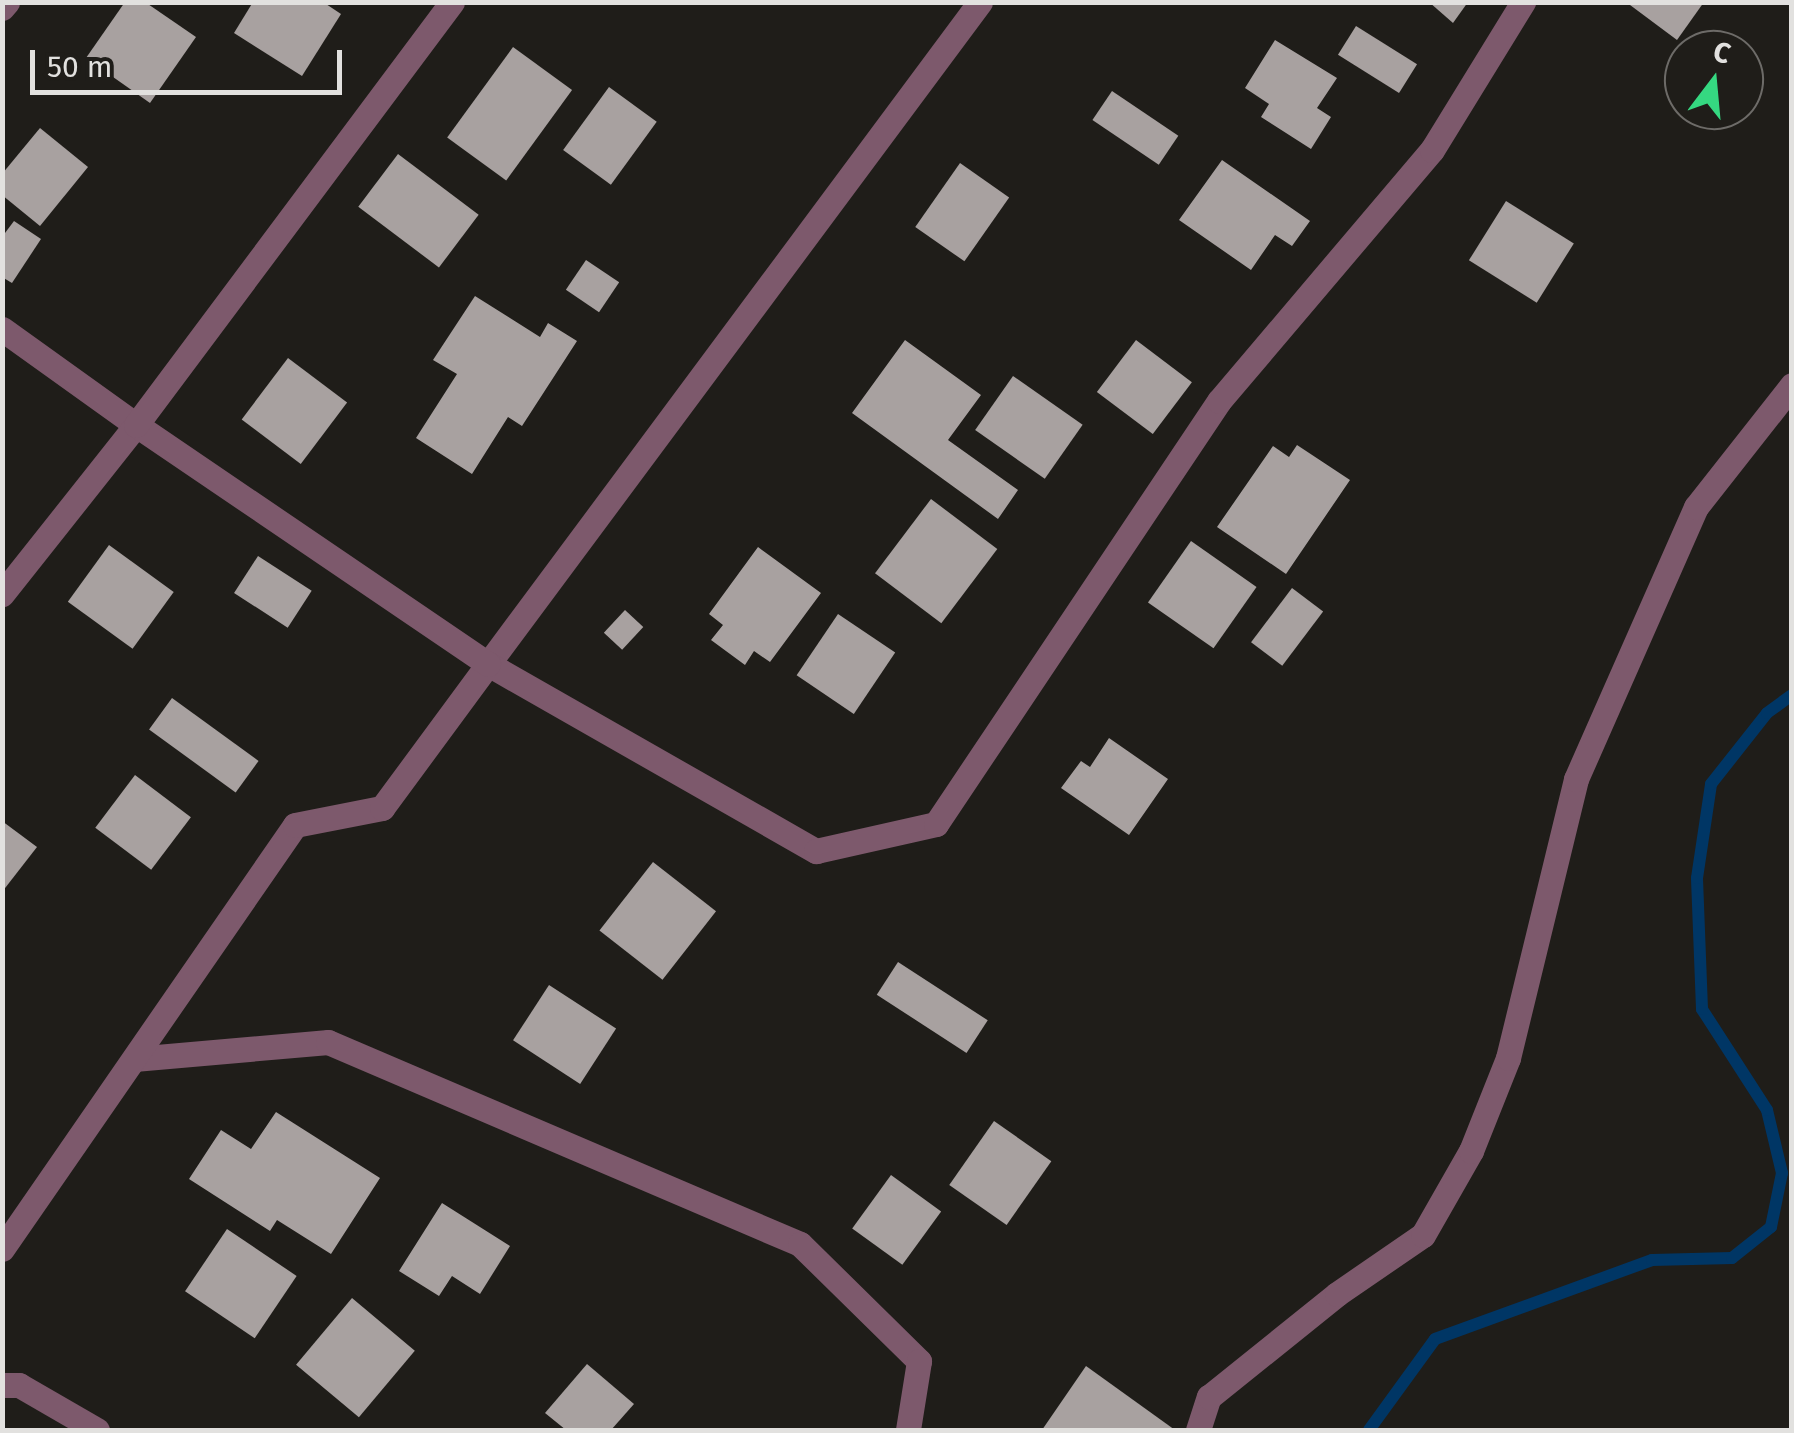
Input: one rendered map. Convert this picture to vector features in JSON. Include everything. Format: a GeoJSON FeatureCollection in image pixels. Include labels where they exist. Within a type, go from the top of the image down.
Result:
{"type":"FeatureCollection","features":[{"type":"Feature","properties":{"kind":"street"},"geometry":{"type":"LineString","coordinates":[[2,594],[136,425],[452,2]]}},
{"type":"Feature","properties":{"kind":"street"},"geometry":{"type":"LineString","coordinates":[[2,1249],[295,826],[382,808],[980,2]]}},
{"type":"Feature","properties":{"kind":"street"},"geometry":{"type":"LineString","coordinates":[[2,329],[488,664],[816,850],[936,824],[1219,401],[1432,150],[1524,2]]}},
{"type":"Feature","properties":{"kind":"street"},"geometry":{"type":"LineString","coordinates":[[1198,1430],[1209,1397],[1337,1294],[1423,1236],[1462,1168],[1508,1058],[1576,779],[1696,507],[1792,385]]}},
{"type":"Feature","properties":{"kind":"street"},"geometry":{"type":"LineString","coordinates":[[134,1059],[328,1042],[800,1244],[919,1361],[908,1430]]}},
{"type":"Feature","properties":{"kind":"street"},"geometry":{"type":"LineString","coordinates":[[2,1384],[19,1384],[97,1430]]}},
{"type":"Feature","properties":{"kind":"building"},"geometry":{"type":"Polygon","coordinates":[[[125,2],[145,2],[196,37],[150,103],[86,58],[125,2]]]}},
{"type":"Feature","properties":{"kind":"building"},"geometry":{"type":"Polygon","coordinates":[[[253,2],[323,2],[341,14],[302,76],[234,33],[253,2]]]}},
{"type":"Feature","properties":{"kind":"building"},"geometry":{"type":"Polygon","coordinates":[[[1429,2],[1468,2],[1453,23],[1429,2]]]}},
{"type":"Feature","properties":{"kind":"building"},"geometry":{"type":"Polygon","coordinates":[[[1626,2],[1704,2],[1684,30],[1664,30],[1626,2]]]}},
{"type":"Feature","properties":{"kind":"building"},"geometry":{"type":"Polygon","coordinates":[[[1356,26],[1417,64],[1399,93],[1338,55],[1356,26]]]}},
{"type":"Feature","properties":{"kind":"building"},"geometry":{"type":"Polygon","coordinates":[[[1275,40],[1337,78],[1317,108],[1331,117],[1311,149],[1261,117],[1269,104],[1245,88],[1275,40]]]}},
{"type":"Feature","properties":{"kind":"building"},"geometry":{"type":"Polygon","coordinates":[[[513,47],[572,90],[506,181],[447,138],[513,47]]]}},
{"type":"Feature","properties":{"kind":"building"},"geometry":{"type":"Polygon","coordinates":[[[609,87],[657,122],[611,185],[563,150],[609,87]]]}},
{"type":"Feature","properties":{"kind":"building"},"geometry":{"type":"Polygon","coordinates":[[[1112,91],[1178,136],[1159,165],[1092,120],[1112,91]]]}},
{"type":"Feature","properties":{"kind":"building"},"geometry":{"type":"Polygon","coordinates":[[[40,128],[88,167],[40,226],[2,195],[2,174],[40,128]]]}},
{"type":"Feature","properties":{"kind":"building"},"geometry":{"type":"Polygon","coordinates":[[[398,154],[479,215],[439,267],[358,207],[398,154]]]}},
{"type":"Feature","properties":{"kind":"building"},"geometry":{"type":"Polygon","coordinates":[[[1222,160],[1310,221],[1292,246],[1275,235],[1251,270],[1179,220],[1222,160]]]}},
{"type":"Feature","properties":{"kind":"building"},"geometry":{"type":"Polygon","coordinates":[[[960,163],[1009,197],[964,261],[915,227],[960,163]]]}},
{"type":"Feature","properties":{"kind":"building"},"geometry":{"type":"Polygon","coordinates":[[[1506,201],[1574,243],[1537,303],[1469,260],[1506,201]]]}},
{"type":"Feature","properties":{"kind":"building"},"geometry":{"type":"Polygon","coordinates":[[[14,221],[41,239],[12,283],[2,277],[2,237],[14,221]]]}},
{"type":"Feature","properties":{"kind":"building"},"geometry":{"type":"Polygon","coordinates":[[[586,260],[619,282],[599,312],[566,290],[586,260]]]}},
{"type":"Feature","properties":{"kind":"building"},"geometry":{"type":"Polygon","coordinates":[[[475,296],[540,337],[548,323],[577,341],[522,426],[508,417],[472,474],[416,438],[457,374],[433,360],[475,296]]]}},
{"type":"Feature","properties":{"kind":"building"},"geometry":{"type":"Polygon","coordinates":[[[905,340],[981,395],[948,440],[1018,490],[998,519],[852,413],[905,340]]]}},
{"type":"Feature","properties":{"kind":"building"},"geometry":{"type":"Polygon","coordinates":[[[1136,340],[1192,382],[1153,434],[1097,392],[1136,340]]]}},
{"type":"Feature","properties":{"kind":"building"},"geometry":{"type":"Polygon","coordinates":[[[288,358],[347,403],[301,464],[242,419],[288,358]]]}},
{"type":"Feature","properties":{"kind":"building"},"geometry":{"type":"Polygon","coordinates":[[[1013,376],[1083,425],[1045,479],[975,430],[1013,376]]]}},
{"type":"Feature","properties":{"kind":"building"},"geometry":{"type":"Polygon","coordinates":[[[1297,445],[1350,480],[1286,574],[1217,527],[1273,446],[1289,457],[1297,445]]]}},
{"type":"Feature","properties":{"kind":"building"},"geometry":{"type":"Polygon","coordinates":[[[931,499],[997,549],[941,623],[875,573],[931,499]]]}},
{"type":"Feature","properties":{"kind":"building"},"geometry":{"type":"Polygon","coordinates":[[[1191,541],[1257,587],[1214,648],[1148,602],[1191,541]]]}},
{"type":"Feature","properties":{"kind":"building"},"geometry":{"type":"Polygon","coordinates":[[[109,545],[174,592],[133,649],[68,602],[109,545]]]}},
{"type":"Feature","properties":{"kind":"building"},"geometry":{"type":"Polygon","coordinates":[[[758,547],[821,593],[770,662],[754,651],[745,665],[711,640],[723,625],[709,614],[758,547]]]}},
{"type":"Feature","properties":{"kind":"building"},"geometry":{"type":"Polygon","coordinates":[[[258,556],[312,591],[288,628],[234,593],[258,556]]]}},
{"type":"Feature","properties":{"kind":"building"},"geometry":{"type":"Polygon","coordinates":[[[1292,588],[1323,611],[1282,666],[1251,642],[1292,588]]]}},
{"type":"Feature","properties":{"kind":"building"},"geometry":{"type":"Polygon","coordinates":[[[625,610],[643,627],[622,650],[604,633],[625,610]]]}},
{"type":"Feature","properties":{"kind":"building"},"geometry":{"type":"Polygon","coordinates":[[[838,614],[895,653],[854,714],[797,675],[838,614]]]}},
{"type":"Feature","properties":{"kind":"building"},"geometry":{"type":"Polygon","coordinates":[[[172,698],[259,761],[236,792],[149,730],[172,698]]]}},
{"type":"Feature","properties":{"kind":"building"},"geometry":{"type":"Polygon","coordinates":[[[1109,738],[1168,779],[1129,835],[1061,788],[1081,761],[1090,767],[1109,738]]]}},
{"type":"Feature","properties":{"kind":"building"},"geometry":{"type":"Polygon","coordinates":[[[135,775],[191,817],[151,870],[95,828],[135,775]]]}},
{"type":"Feature","properties":{"kind":"building"},"geometry":{"type":"Polygon","coordinates":[[[2,821],[37,847],[2,892],[2,821]]]}},
{"type":"Feature","properties":{"kind":"building"},"geometry":{"type":"Polygon","coordinates":[[[653,862],[716,911],[662,980],[599,931],[653,862]]]}},
{"type":"Feature","properties":{"kind":"building"},"geometry":{"type":"Polygon","coordinates":[[[898,962],[988,1020],[966,1053],[877,995],[898,962]]]}},
{"type":"Feature","properties":{"kind":"building"},"geometry":{"type":"Polygon","coordinates":[[[549,985],[616,1029],[580,1084],[513,1040],[549,985]]]}},
{"type":"Feature","properties":{"kind":"building"},"geometry":{"type":"Polygon","coordinates":[[[276,1112],[380,1178],[331,1254],[277,1220],[270,1231],[189,1179],[221,1130],[251,1149],[276,1112]]]}},
{"type":"Feature","properties":{"kind":"building"},"geometry":{"type":"Polygon","coordinates":[[[994,1121],[1051,1161],[1007,1225],[949,1185],[994,1121]]]}},
{"type":"Feature","properties":{"kind":"building"},"geometry":{"type":"Polygon","coordinates":[[[891,1175],[941,1211],[902,1265],[852,1228],[891,1175]]]}},
{"type":"Feature","properties":{"kind":"building"},"geometry":{"type":"Polygon","coordinates":[[[442,1203],[510,1246],[480,1294],[452,1276],[439,1296],[399,1271],[442,1203]]]}},
{"type":"Feature","properties":{"kind":"building"},"geometry":{"type":"Polygon","coordinates":[[[227,1229],[297,1276],[255,1338],[185,1291],[227,1229]]]}},
{"type":"Feature","properties":{"kind":"building"},"geometry":{"type":"Polygon","coordinates":[[[352,1298],[415,1351],[359,1417],[296,1365],[352,1298]]]}},
{"type":"Feature","properties":{"kind":"building"},"geometry":{"type":"Polygon","coordinates":[[[587,1364],[634,1404],[611,1430],[566,1430],[545,1413],[587,1364]]]}},
{"type":"Feature","properties":{"kind":"building"},"geometry":{"type":"Polygon","coordinates":[[[1086,1366],[1175,1430],[1042,1430],[1086,1366]]]}},
{"type":"Feature","properties":{"kind":"waterway"},"geometry":{"type":"LineString","coordinates":[[1369,1430],[1435,1339],[1652,1260],[1732,1258],[1771,1227],[1782,1173],[1767,1110],[1702,1009],[1697,878],[1711,784],[1767,713],[1792,695]]}}]}
